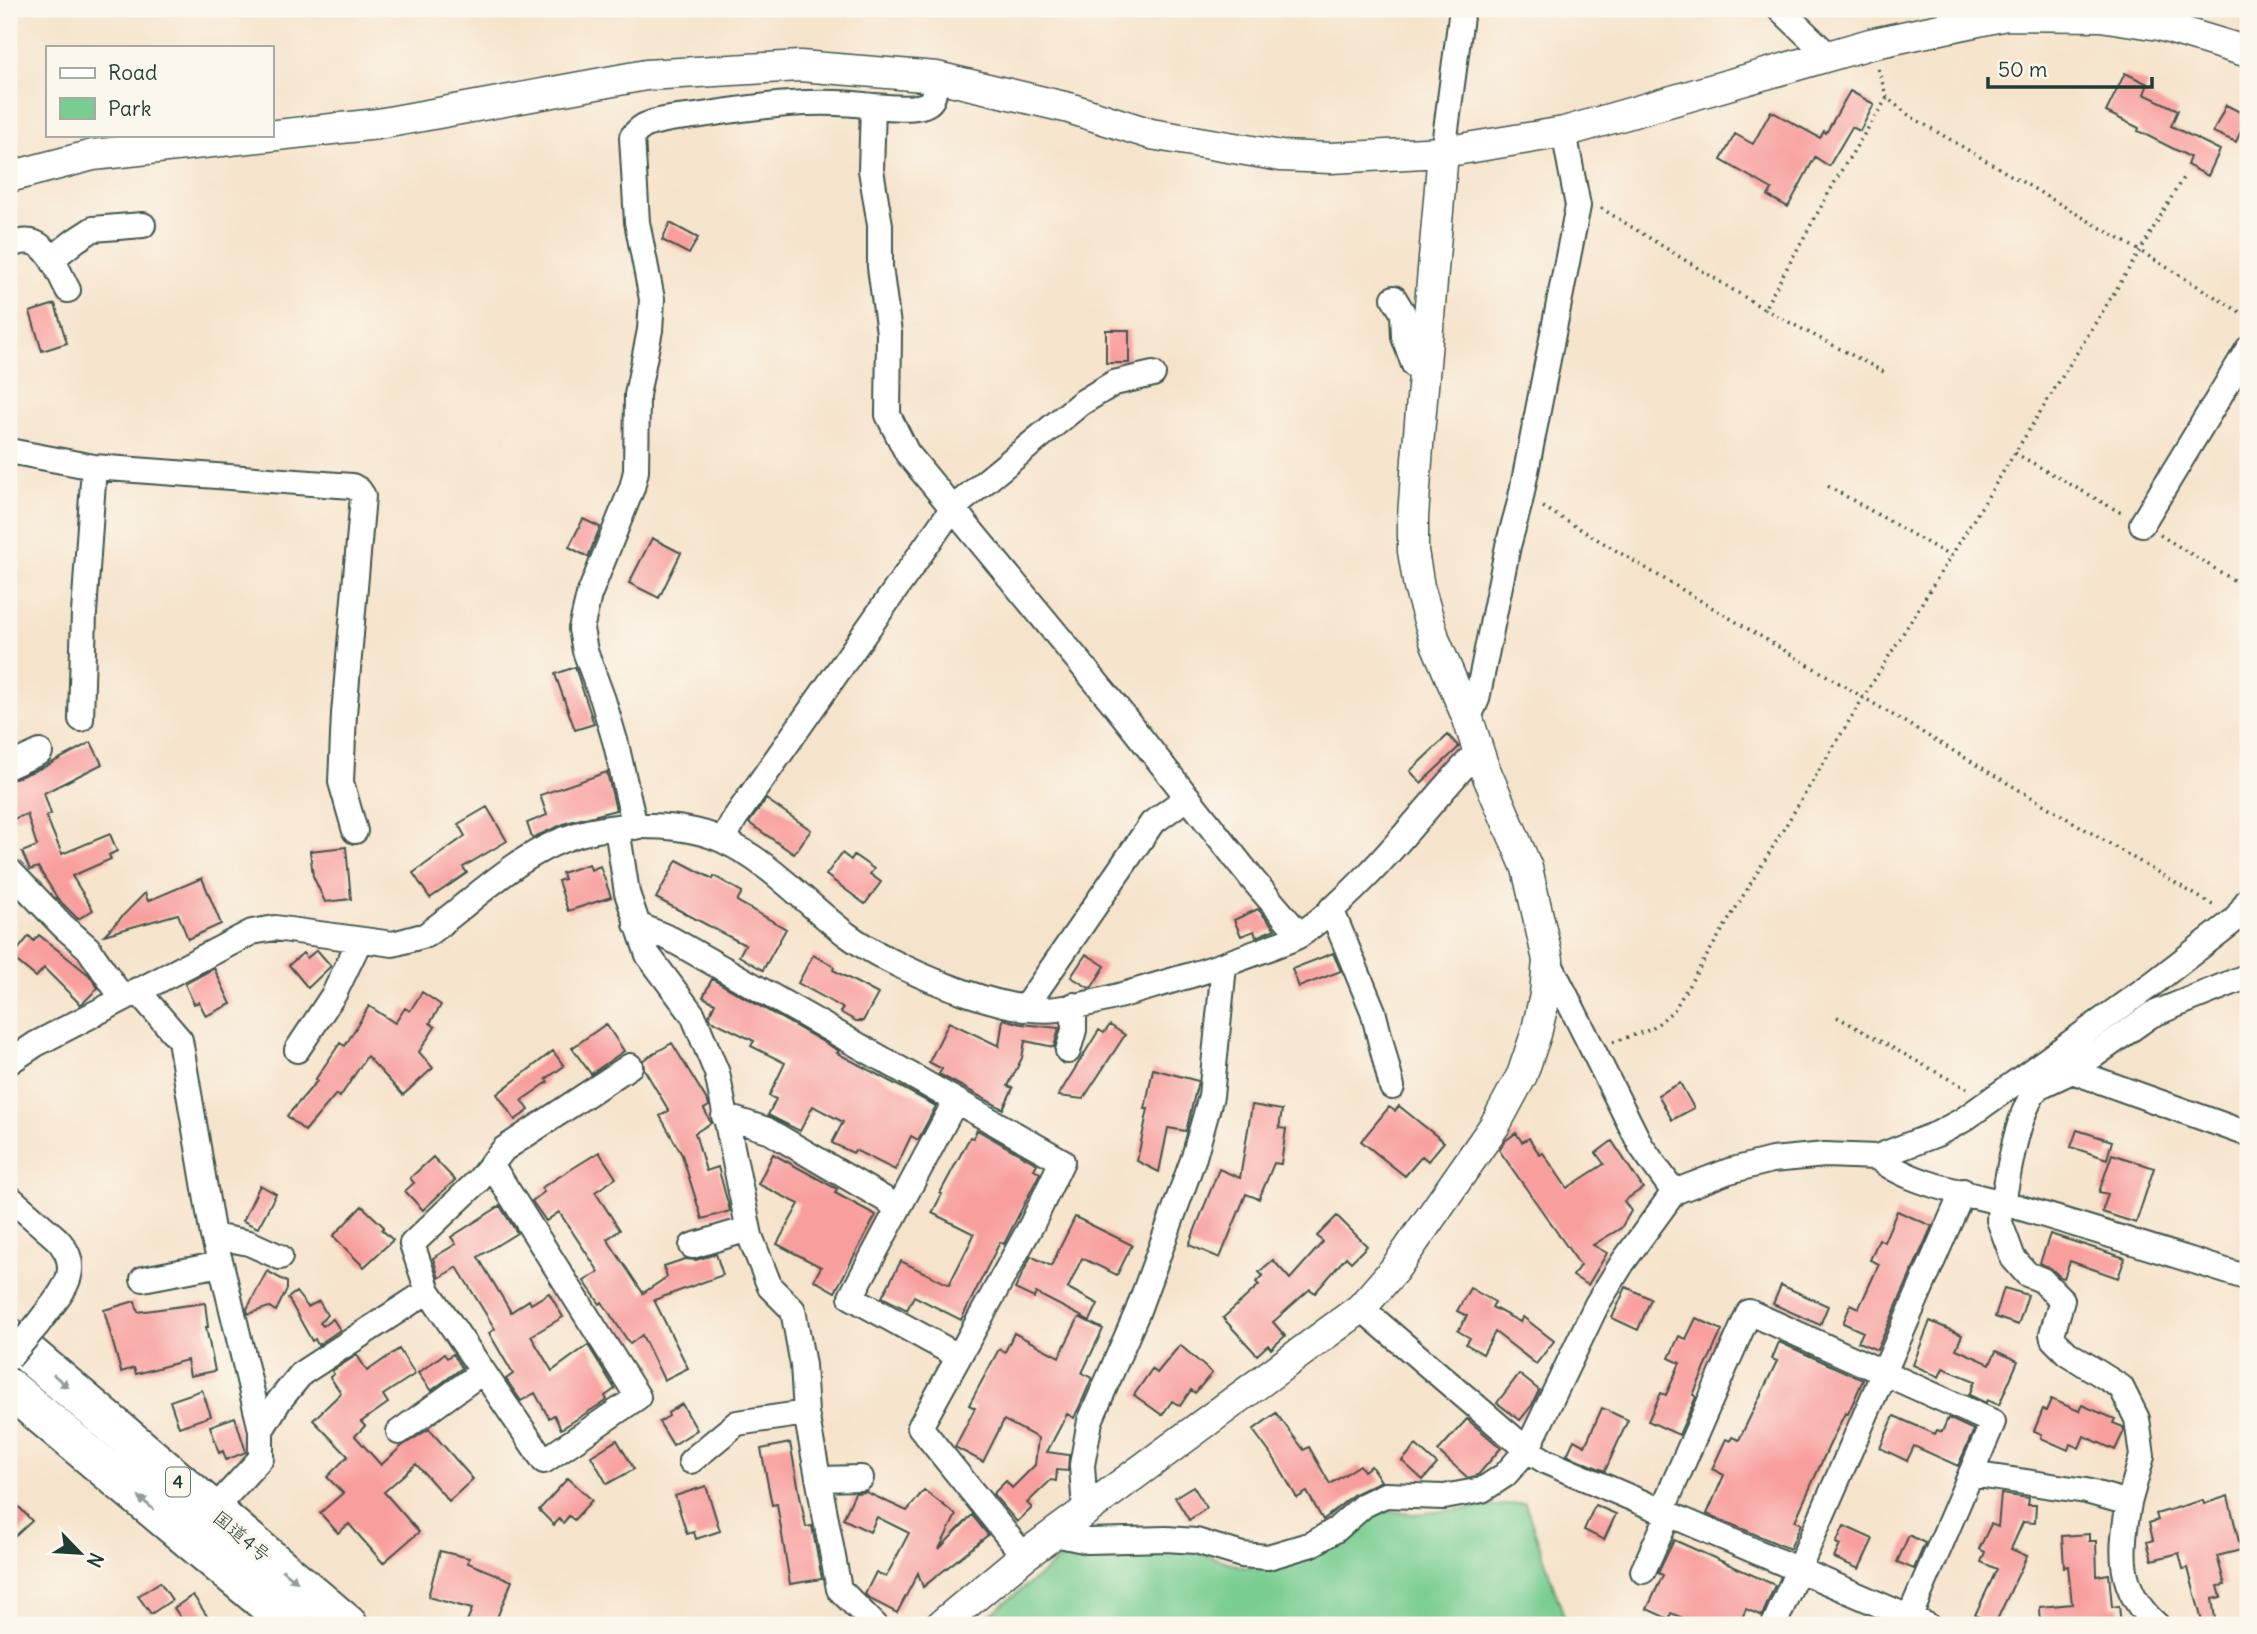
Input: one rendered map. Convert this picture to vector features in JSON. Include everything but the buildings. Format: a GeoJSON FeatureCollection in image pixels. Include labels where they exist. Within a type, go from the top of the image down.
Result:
{"type":"FeatureCollection","features":[{"type":"Feature","properties":{"kind":"highway","name":"国道4号"},"geometry":{"type":"LineString","coordinates":[[23,1331],[292,1625]]}},
{"type":"Feature","properties":{"kind":"highway","name":"国道4号"},"geometry":{"type":"LineString","coordinates":[[9,1388],[200,1525],[348,1625]]}},
{"type":"Feature","properties":{"kind":"street"},"geometry":{"type":"LineString","coordinates":[[1462,9],[1443,152],[1413,517],[1413,551],[1419,587],[1435,641],[1468,719],[1477,752],[1527,868],[1548,960],[1641,1146],[1674,1192]]}},
{"type":"Feature","properties":{"kind":"street"},"geometry":{"type":"LineString","coordinates":[[1780,9],[1828,55]]}},
{"type":"Feature","properties":{"kind":"street"},"geometry":{"type":"LineString","coordinates":[[273,135],[378,124],[646,75],[800,66],[937,77],[1069,108],[1151,134],[1281,156],[1331,158],[1443,152],[1564,132],[1828,55],[1981,14],[2101,16],[2159,25],[2248,52]]}},
{"type":"Feature","properties":{"kind":"street"},"geometry":{"type":"LineString","coordinates":[[875,1625],[839,1588],[806,1413],[803,1365],[793,1310],[769,1287],[748,1229],[724,1116],[718,1073],[693,1015],[648,955],[636,924],[627,893],[626,827],[616,744],[585,651],[582,629],[589,595],[632,488],[636,471],[637,395],[650,330],[652,299],[637,222],[632,137],[643,127],[663,121],[808,102],[919,108],[928,105],[932,99],[937,77]]}},
{"type":"Feature","properties":{"kind":"street"},"geometry":{"type":"LineString","coordinates":[[873,106],[871,170],[880,225],[880,267],[889,333],[888,415],[907,453],[1300,935]]}},
{"type":"Feature","properties":{"kind":"street"},"geometry":{"type":"LineString","coordinates":[[1468,719],[1477,699],[1508,546],[1520,502],[1578,206],[1564,132]]}},
{"type":"Feature","properties":{"kind":"street"},"geometry":{"type":"LineString","coordinates":[[9,177],[93,155],[268,136]]}},
{"type":"Feature","properties":{"kind":"street"},"geometry":{"type":"LineString","coordinates":[[52,259],[93,229],[143,225]]}},
{"type":"Feature","properties":{"kind":"street"},"geometry":{"type":"LineString","coordinates":[[9,246],[30,241],[43,247],[68,290]]}},
{"type":"Feature","properties":{"kind":"street"},"geometry":{"type":"LineString","coordinates":[[1394,298],[1403,313],[1404,337],[1414,365],[1425,373]]}},
{"type":"Feature","properties":{"kind":"street"},"geometry":{"type":"LineString","coordinates":[[2142,524],[2248,349]]}},
{"type":"Feature","properties":{"kind":"street"},"geometry":{"type":"LineString","coordinates":[[723,840],[735,818],[952,509],[1081,403],[1114,383],[1153,374]]}},
{"type":"Feature","properties":{"kind":"street"},"geometry":{"type":"LineString","coordinates":[[9,451],[94,467],[352,486],[359,489],[363,496],[344,714],[341,782],[355,831]]}},
{"type":"Feature","properties":{"kind":"street"},"geometry":{"type":"LineString","coordinates":[[81,719],[84,613],[94,467]]}},
{"type":"Feature","properties":{"kind":"street"},"geometry":{"type":"LineString","coordinates":[[9,766],[40,752]]}},
{"type":"Feature","properties":{"kind":"street"},"geometry":{"type":"LineString","coordinates":[[9,1062],[36,1044],[252,932],[275,928],[393,944],[426,935],[521,861],[566,838],[596,830],[626,827],[650,826],[686,830],[723,840],[764,866],[848,936],[885,957],[925,977],[984,998],[1024,1009],[1056,1009],[1224,966],[1300,935],[1390,853],[1440,791],[1477,752]]}},
{"type":"Feature","properties":{"kind":"street"},"geometry":{"type":"LineString","coordinates":[[1024,1009],[1152,823],[1188,797]]}},
{"type":"Feature","properties":{"kind":"street"},"geometry":{"type":"LineString","coordinates":[[9,870],[63,926],[88,947],[130,995],[180,1040],[212,1237],[261,1430],[261,1458],[200,1525]]}},
{"type":"Feature","properties":{"kind":"street"},"geometry":{"type":"LineString","coordinates":[[1331,909],[1373,1012],[1392,1087]]}},
{"type":"Feature","properties":{"kind":"street"},"geometry":{"type":"LineString","coordinates":[[2157,1625],[2143,1613],[2126,1578],[2122,1542],[2142,1456],[2137,1419],[2121,1387],[2067,1353],[2053,1339],[2062,1300],[2042,1280],[2027,1274],[2013,1258],[1999,1220],[2033,1081],[2242,909]]}},
{"type":"Feature","properties":{"kind":"street"},"geometry":{"type":"LineString","coordinates":[[636,924],[671,939],[1062,1161],[1032,1224],[920,1427],[1024,1556]]}},
{"type":"Feature","properties":{"kind":"street"},"geometry":{"type":"LineString","coordinates":[[297,1049],[334,994],[360,940]]}},
{"type":"Feature","properties":{"kind":"street"},"geometry":{"type":"LineString","coordinates":[[941,1625],[1024,1556],[1361,1308],[1401,1260],[1495,1125],[1522,1075],[1536,1034],[1545,995],[1548,960]]}},
{"type":"Feature","properties":{"kind":"street"},"geometry":{"type":"LineString","coordinates":[[1085,1512],[1082,1465],[1090,1421],[1137,1313],[1194,1157],[1211,1096],[1224,966]]}},
{"type":"Feature","properties":{"kind":"street"},"geometry":{"type":"LineString","coordinates":[[1055,1534],[1088,1541],[1196,1541],[1242,1555],[1268,1557],[1312,1544],[1337,1529],[1364,1505],[1385,1495],[1444,1496],[1482,1490],[1505,1475],[1527,1450],[1597,1304],[1623,1262],[1674,1192],[1729,1171],[1772,1160],[1825,1155],[1877,1157],[1937,1134],[1983,1105],[2033,1081],[2072,1072],[2151,1015],[2248,976]]}},
{"type":"Feature","properties":{"kind":"street"},"geometry":{"type":"LineString","coordinates":[[1068,1051],[1074,1030],[1074,1005]]}},
{"type":"Feature","properties":{"kind":"street"},"geometry":{"type":"LineString","coordinates":[[491,1164],[638,1397],[544,1461],[428,1291],[412,1244],[478,1181],[491,1164],[504,1149],[629,1066]]}},
{"type":"Feature","properties":{"kind":"street"},"geometry":{"type":"LineString","coordinates":[[2072,1072],[2248,1134]]}},
{"type":"Feature","properties":{"kind":"street"},"geometry":{"type":"LineString","coordinates":[[955,1102],[851,1297],[958,1356]]}},
{"type":"Feature","properties":{"kind":"street"},"geometry":{"type":"LineString","coordinates":[[724,1116],[767,1130],[898,1207]]}},
{"type":"Feature","properties":{"kind":"street"},"geometry":{"type":"LineString","coordinates":[[1877,1157],[1890,1168],[1908,1177],[1964,1191],[2248,1278]]}},
{"type":"Feature","properties":{"kind":"street"},"geometry":{"type":"LineString","coordinates":[[1774,1625],[1964,1191]]}},
{"type":"Feature","properties":{"kind":"street"},"geometry":{"type":"LineString","coordinates":[[9,1197],[63,1245],[71,1262],[69,1279],[23,1331],[9,1358]]}},
{"type":"Feature","properties":{"kind":"street"},"geometry":{"type":"LineString","coordinates":[[692,1247],[748,1229]]}},
{"type":"Feature","properties":{"kind":"street"},"geometry":{"type":"LineString","coordinates":[[212,1237],[249,1243],[280,1257]]}},
{"type":"Feature","properties":{"kind":"street"},"geometry":{"type":"LineString","coordinates":[[143,1279],[221,1264]]}},
{"type":"Feature","properties":{"kind":"street"},"geometry":{"type":"LineString","coordinates":[[261,1430],[279,1401],[302,1373],[428,1291]]}},
{"type":"Feature","properties":{"kind":"street"},"geometry":{"type":"LineString","coordinates":[[1361,1308],[1527,1450],[1547,1462],[1665,1512],[1918,1621],[1971,1474],[1993,1422],[1749,1312],[1665,1512],[1643,1571]]}},
{"type":"Feature","properties":{"kind":"street"},"geometry":{"type":"LineString","coordinates":[[399,1432],[482,1372]]}},
{"type":"Feature","properties":{"kind":"street"},"geometry":{"type":"LineString","coordinates":[[691,1461],[737,1423],[806,1413]]}},
{"type":"Feature","properties":{"kind":"street"},"geometry":{"type":"LineString","coordinates":[[1971,1474],[2086,1491],[2129,1503]]}},
{"type":"Feature","properties":{"kind":"street"},"geometry":{"type":"LineString","coordinates":[[819,1479],[861,1478]]}},
{"type":"Feature","properties":{"kind":"path"},"geometry":{"type":"LineString","coordinates":[[1870,44],[1887,98],[1910,116],[2248,317]]}},
{"type":"Feature","properties":{"kind":"path"},"geometry":{"type":"LineString","coordinates":[[1764,309],[1841,171],[1887,98]]}},
{"type":"Feature","properties":{"kind":"path"},"geometry":{"type":"LineString","coordinates":[[1592,1049],[1652,1029],[1674,1010],[2184,176]]}},
{"type":"Feature","properties":{"kind":"path"},"geometry":{"type":"LineString","coordinates":[[1574,191],[1764,309],[1888,373]]}},
{"type":"Feature","properties":{"kind":"path"},"geometry":{"type":"LineString","coordinates":[[1828,486],[1951,557]]}},
{"type":"Feature","properties":{"kind":"path"},"geometry":{"type":"LineString","coordinates":[[1520,502],[1545,507],[1863,698],[2242,909]]}},
{"type":"Feature","properties":{"kind":"path"},"geometry":{"type":"LineString","coordinates":[[1837,1017],[1967,1089],[1983,1105]]}},
{"type":"Feature","properties":{"kind":"green space"},"geometry":{"type":"Polygon","coordinates":[[[1525,1503],[1567,1625],[977,1625],[1069,1552],[1191,1550],[1246,1568],[1298,1560],[1380,1510],[1414,1514],[1525,1503]]]}}]}
